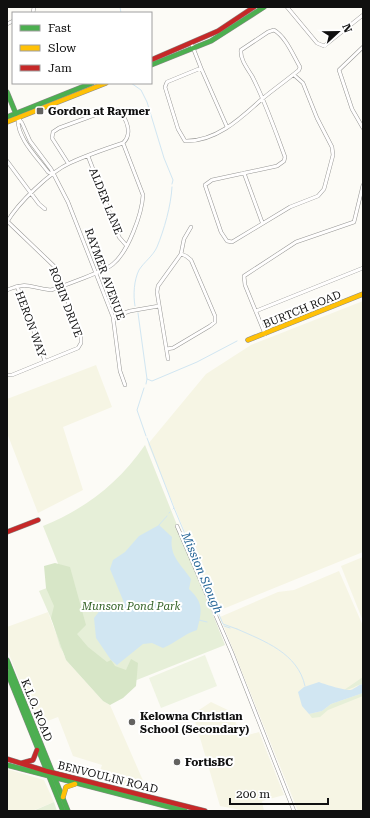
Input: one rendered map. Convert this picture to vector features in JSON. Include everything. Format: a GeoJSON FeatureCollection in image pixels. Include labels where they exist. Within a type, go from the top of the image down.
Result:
{"type":"FeatureCollection","features":[{"type":"Feature","properties":{"kind":"main road"},"geometry":{"type":"LineString","coordinates":[[152,65],[193,46],[241,18],[254,7]]}},
{"type":"Feature","properties":{"kind":"main road"},"geometry":{"type":"LineString","coordinates":[[152,60],[211,41],[264,7]]}},
{"type":"Feature","properties":{"kind":"main road"},"geometry":{"type":"LineString","coordinates":[[7,122],[17,116],[90,84]]}},
{"type":"Feature","properties":{"kind":"main road"},"geometry":{"type":"LineString","coordinates":[[7,116],[17,116],[103,84]]}},
{"type":"Feature","properties":{"kind":"main road","name":"RAYMER AVENUE"},"geometry":{"type":"LineString","coordinates":[[7,92],[17,116]]}},
{"type":"Feature","properties":{"kind":"main road","name":"BURTCH ROAD"},"geometry":{"type":"LineString","coordinates":[[248,340],[363,294]]}},
{"type":"Feature","properties":{"kind":"main road"},"geometry":{"type":"LineString","coordinates":[[7,532],[38,520]]}},
{"type":"Feature","properties":{"kind":"main road","name":"K.L.O. ROAD"},"geometry":{"type":"LineString","coordinates":[[7,660],[52,776],[63,811]]}},
{"type":"Feature","properties":{"kind":"main road","name":"K.L.O. ROAD"},"geometry":{"type":"LineString","coordinates":[[7,672],[46,771],[52,776],[68,811]]}},
{"type":"Feature","properties":{"kind":"main road"},"geometry":{"type":"LineString","coordinates":[[20,763],[33,760],[38,748]]}},
{"type":"Feature","properties":{"kind":"main road","name":"BENVOULIN ROAD"},"geometry":{"type":"LineString","coordinates":[[7,759],[46,771]]}},
{"type":"Feature","properties":{"kind":"main road","name":"BENVOULIN ROAD"},"geometry":{"type":"LineString","coordinates":[[7,765],[203,811]]}},
{"type":"Feature","properties":{"kind":"main road","name":"BENVOULIN ROAD"},"geometry":{"type":"LineString","coordinates":[[52,776],[77,784],[185,811]]}},
{"type":"Feature","properties":{"kind":"main road"},"geometry":{"type":"LineString","coordinates":[[63,799],[63,793],[66,787],[77,784]]}},
{"type":"Feature","properties":{"kind":"street"},"geometry":{"type":"LineString","coordinates":[[287,7],[317,43],[326,46],[363,15]]}},
{"type":"Feature","properties":{"kind":"street"},"geometry":{"type":"LineString","coordinates":[[202,68],[167,82],[165,87],[178,129],[184,141],[204,138],[227,127],[249,112],[262,100],[300,70],[300,67],[279,33],[274,30],[268,32],[241,50],[241,56],[256,83],[262,100],[285,157],[284,161],[277,166],[207,182],[205,185],[206,192],[221,232],[227,241],[232,242],[262,222],[290,207],[318,196],[324,189],[333,155],[332,147],[317,118],[303,83],[294,75]]}},
{"type":"Feature","properties":{"kind":"street"},"geometry":{"type":"LineString","coordinates":[[193,46],[227,127]]}},
{"type":"Feature","properties":{"kind":"street"},"geometry":{"type":"LineString","coordinates":[[363,47],[339,70],[352,109],[363,128]]}},
{"type":"Feature","properties":{"kind":"street"},"geometry":{"type":"LineString","coordinates":[[7,221],[13,211],[32,192],[68,163],[123,143],[128,138],[129,133],[122,114],[118,109],[111,109],[59,128],[53,132],[52,138],[68,163]]}},
{"type":"Feature","properties":{"kind":"street","name":"RAYMER AVENUE"},"geometry":{"type":"LineString","coordinates":[[17,116],[18,124],[26,144],[48,172],[53,175],[68,202],[113,317],[120,371],[124,385]]}},
{"type":"Feature","properties":{"kind":"street"},"geometry":{"type":"LineString","coordinates":[[7,290],[24,284],[51,290],[114,264],[133,234],[143,203],[143,195],[123,143]]}},
{"type":"Feature","properties":{"kind":"street","name":"ALDER LANE"},"geometry":{"type":"LineString","coordinates":[[88,156],[120,237],[126,245]]}},
{"type":"Feature","properties":{"kind":"street"},"geometry":{"type":"LineString","coordinates":[[7,160],[32,192],[39,204],[45,209]]}},
{"type":"Feature","properties":{"kind":"street"},"geometry":{"type":"LineString","coordinates":[[244,174],[262,222]]}},
{"type":"Feature","properties":{"kind":"street"},"geometry":{"type":"LineString","coordinates":[[265,334],[245,285],[244,276],[296,242],[354,222],[363,185]]}},
{"type":"Feature","properties":{"kind":"street","name":"ROBIN DRIVE"},"geometry":{"type":"LineString","coordinates":[[7,221],[54,267],[81,336],[81,343],[78,348],[12,375],[7,375]]}},
{"type":"Feature","properties":{"kind":"street"},"geometry":{"type":"LineString","coordinates":[[168,359],[157,292],[158,286],[181,254],[184,239],[191,227]]}},
{"type":"Feature","properties":{"kind":"street"},"geometry":{"type":"LineString","coordinates":[[166,349],[173,348],[215,322],[215,316],[191,260],[181,254]]}},
{"type":"Feature","properties":{"kind":"street"},"geometry":{"type":"LineString","coordinates":[[256,311],[363,268]]}},
{"type":"Feature","properties":{"kind":"street","name":"HERON WAY"},"geometry":{"type":"LineString","coordinates":[[17,286],[45,362]]}},
{"type":"Feature","properties":{"kind":"street"},"geometry":{"type":"LineString","coordinates":[[113,317],[130,311],[159,306]]}},
{"type":"Feature","properties":{"kind":"street"},"geometry":{"type":"LineString","coordinates":[[177,526],[232,653],[294,811]]}},
{"type":"Feature","properties":{"kind":"green space"},"geometry":{"type":"Polygon","coordinates":[[[363,301],[363,552],[218,611],[148,444],[206,374],[251,345],[363,301]]]}},
{"type":"Feature","properties":{"kind":"green space"},"geometry":{"type":"Polygon","coordinates":[[[96,365],[112,407],[63,427],[83,490],[38,513],[7,433],[7,399],[96,365]]]}},
{"type":"Feature","properties":{"kind":"green space","name":"Munson Pond Park"},"geometry":{"type":"Polygon","coordinates":[[[145,445],[225,645],[109,691],[68,660],[60,647],[53,623],[39,591],[65,581],[43,526],[73,512],[100,493],[124,471],[145,445]]]}},
{"type":"Feature","properties":{"kind":"green space"},"geometry":{"type":"Polygon","coordinates":[[[363,557],[363,621],[341,566],[363,557]]]}},
{"type":"Feature","properties":{"kind":"green space"},"geometry":{"type":"Polygon","coordinates":[[[55,563],[70,567],[86,625],[77,634],[88,647],[107,662],[111,660],[115,666],[126,670],[131,659],[138,663],[136,686],[123,698],[110,705],[103,701],[66,660],[51,618],[54,606],[46,588],[44,566],[55,563]]]}},
{"type":"Feature","properties":{"kind":"green space"},"geometry":{"type":"Polygon","coordinates":[[[339,571],[363,626],[363,811],[298,811],[220,617],[278,592],[294,590],[339,571]]]}},
{"type":"Feature","properties":{"kind":"green space"},"geometry":{"type":"Polygon","coordinates":[[[48,612],[66,660],[103,701],[110,705],[148,792],[97,779],[102,765],[73,756],[58,717],[37,725],[7,649],[7,627],[48,612]]]}},
{"type":"Feature","properties":{"kind":"green space"},"geometry":{"type":"Polygon","coordinates":[[[205,655],[217,686],[161,708],[149,678],[205,655]]]}},
{"type":"Feature","properties":{"kind":"green space"},"geometry":{"type":"Polygon","coordinates":[[[363,677],[363,684],[344,690],[363,677]]]}},
{"type":"Feature","properties":{"kind":"green space"},"geometry":{"type":"Polygon","coordinates":[[[363,693],[363,696],[328,710],[320,717],[312,718],[309,714],[322,711],[331,704],[363,693]]]}},
{"type":"Feature","properties":{"kind":"green space"},"geometry":{"type":"Polygon","coordinates":[[[211,702],[232,712],[241,737],[259,732],[284,795],[262,801],[264,811],[246,811],[220,806],[193,714],[211,702]]]}},
{"type":"Feature","properties":{"kind":"green space"},"geometry":{"type":"Polygon","coordinates":[[[7,769],[44,780],[54,802],[32,811],[7,811],[7,769]]]}},
{"type":"Feature","properties":{"kind":"green space"},"geometry":{"type":"Polygon","coordinates":[[[54,802],[57,811],[33,811],[54,802]]]}},
{"type":"Feature","properties":{"kind":"water"},"geometry":{"type":"Polygon","coordinates":[[[159,525],[172,537],[172,549],[174,555],[191,579],[189,589],[197,599],[201,612],[197,630],[163,648],[152,643],[143,644],[117,665],[111,660],[96,638],[94,618],[101,609],[125,605],[110,569],[113,560],[125,552],[139,536],[159,525]]]}},
{"type":"Feature","properties":{"kind":"water"},"geometry":{"type":"Polygon","coordinates":[[[319,682],[348,690],[363,684],[363,693],[331,704],[322,711],[309,714],[302,706],[298,692],[304,687],[319,682]]]}},
{"type":"Feature","properties":{"kind":"waterway","name":"Mission Slough"},"geometry":{"type":"LineString","coordinates":[[120,7],[121,12]]}},
{"type":"Feature","properties":{"kind":"waterway","name":"Mission Slough"},"geometry":{"type":"LineString","coordinates":[[132,84],[141,90],[147,102],[164,158],[173,180],[172,184]]}},
{"type":"Feature","properties":{"kind":"waterway","name":"Mission Slough"},"geometry":{"type":"LineString","coordinates":[[135,306],[134,288],[137,274],[157,247],[167,218],[172,187]]}},
{"type":"Feature","properties":{"kind":"waterway","name":"Mission Slough"},"geometry":{"type":"LineString","coordinates":[[138,313],[147,379],[146,384]]}},
{"type":"Feature","properties":{"kind":"waterway"},"geometry":{"type":"LineString","coordinates":[[147,379],[152,381],[197,362],[237,341]]}},
{"type":"Feature","properties":{"kind":"waterway","name":"Mission Slough"},"geometry":{"type":"LineString","coordinates":[[144,388],[137,410],[146,436]]}},
{"type":"Feature","properties":{"kind":"waterway","name":"Mission Slough"},"geometry":{"type":"LineString","coordinates":[[147,438],[174,508],[173,509]]}},
{"type":"Feature","properties":{"kind":"waterway","name":"Mission Slough"},"geometry":{"type":"LineString","coordinates":[[174,508],[223,624],[237,629]]}},
{"type":"Feature","properties":{"kind":"waterway","name":"Mission Slough"},"geometry":{"type":"LineString","coordinates":[[159,525],[167,516]]}},
{"type":"Feature","properties":{"kind":"waterway","name":"Mission Slough"},"geometry":{"type":"LineString","coordinates":[[199,620],[207,622]]}},
{"type":"Feature","properties":{"kind":"waterway","name":"Mission Slough"},"geometry":{"type":"LineString","coordinates":[[224,626],[230,628]]}},
{"type":"Feature","properties":{"kind":"waterway","name":"Mission Slough"},"geometry":{"type":"LineString","coordinates":[[237,629],[269,644],[288,657],[301,675],[305,686]]}},
{"type":"Feature","properties":{"kind":"traffic: fast"},"geometry":{"type":"LineString","coordinates":[[152,65],[211,41],[264,7]]}},
{"type":"Feature","properties":{"kind":"traffic: fast"},"geometry":{"type":"LineString","coordinates":[[7,117],[90,84]]}},
{"type":"Feature","properties":{"kind":"traffic: fast"},"geometry":{"type":"LineString","coordinates":[[7,92],[16,114]]}},
{"type":"Feature","properties":{"kind":"traffic: fast"},"geometry":{"type":"LineString","coordinates":[[7,660],[68,811]]}},
{"type":"Feature","properties":{"kind":"traffic: fast"},"geometry":{"type":"LineString","coordinates":[[7,672],[63,811]]}},
{"type":"Feature","properties":{"kind":"traffic: fast"},"geometry":{"type":"LineString","coordinates":[[7,765],[185,811]]}},
{"type":"Feature","properties":{"kind":"traffic: slow"},"geometry":{"type":"LineString","coordinates":[[7,122],[103,84]]}},
{"type":"Feature","properties":{"kind":"traffic: slow"},"geometry":{"type":"LineString","coordinates":[[248,340],[363,294]]}},
{"type":"Feature","properties":{"kind":"traffic: slow"},"geometry":{"type":"LineString","coordinates":[[63,797],[66,787],[75,784]]}},
{"type":"Feature","properties":{"kind":"traffic: jam"},"geometry":{"type":"LineString","coordinates":[[152,60],[218,31],[254,7]]}},
{"type":"Feature","properties":{"kind":"traffic: jam"},"geometry":{"type":"LineString","coordinates":[[7,532],[38,520]]}},
{"type":"Feature","properties":{"kind":"traffic: jam"},"geometry":{"type":"LineString","coordinates":[[22,763],[33,760],[37,750]]}},
{"type":"Feature","properties":{"kind":"traffic: jam"},"geometry":{"type":"LineString","coordinates":[[7,759],[46,771],[205,811]]}},
{"type":"Feature","properties":{"kind":"place","name":"Gordon at Raymer"},"geometry":{"type":"Point","coordinates":[40,111]}},
{"type":"Feature","properties":{"kind":"place","name":"Kelowna Christian School (Secondary)"},"geometry":{"type":"Point","coordinates":[132,722]}},
{"type":"Feature","properties":{"kind":"place","name":"FortisBC"},"geometry":{"type":"Point","coordinates":[177,762]}}]}
